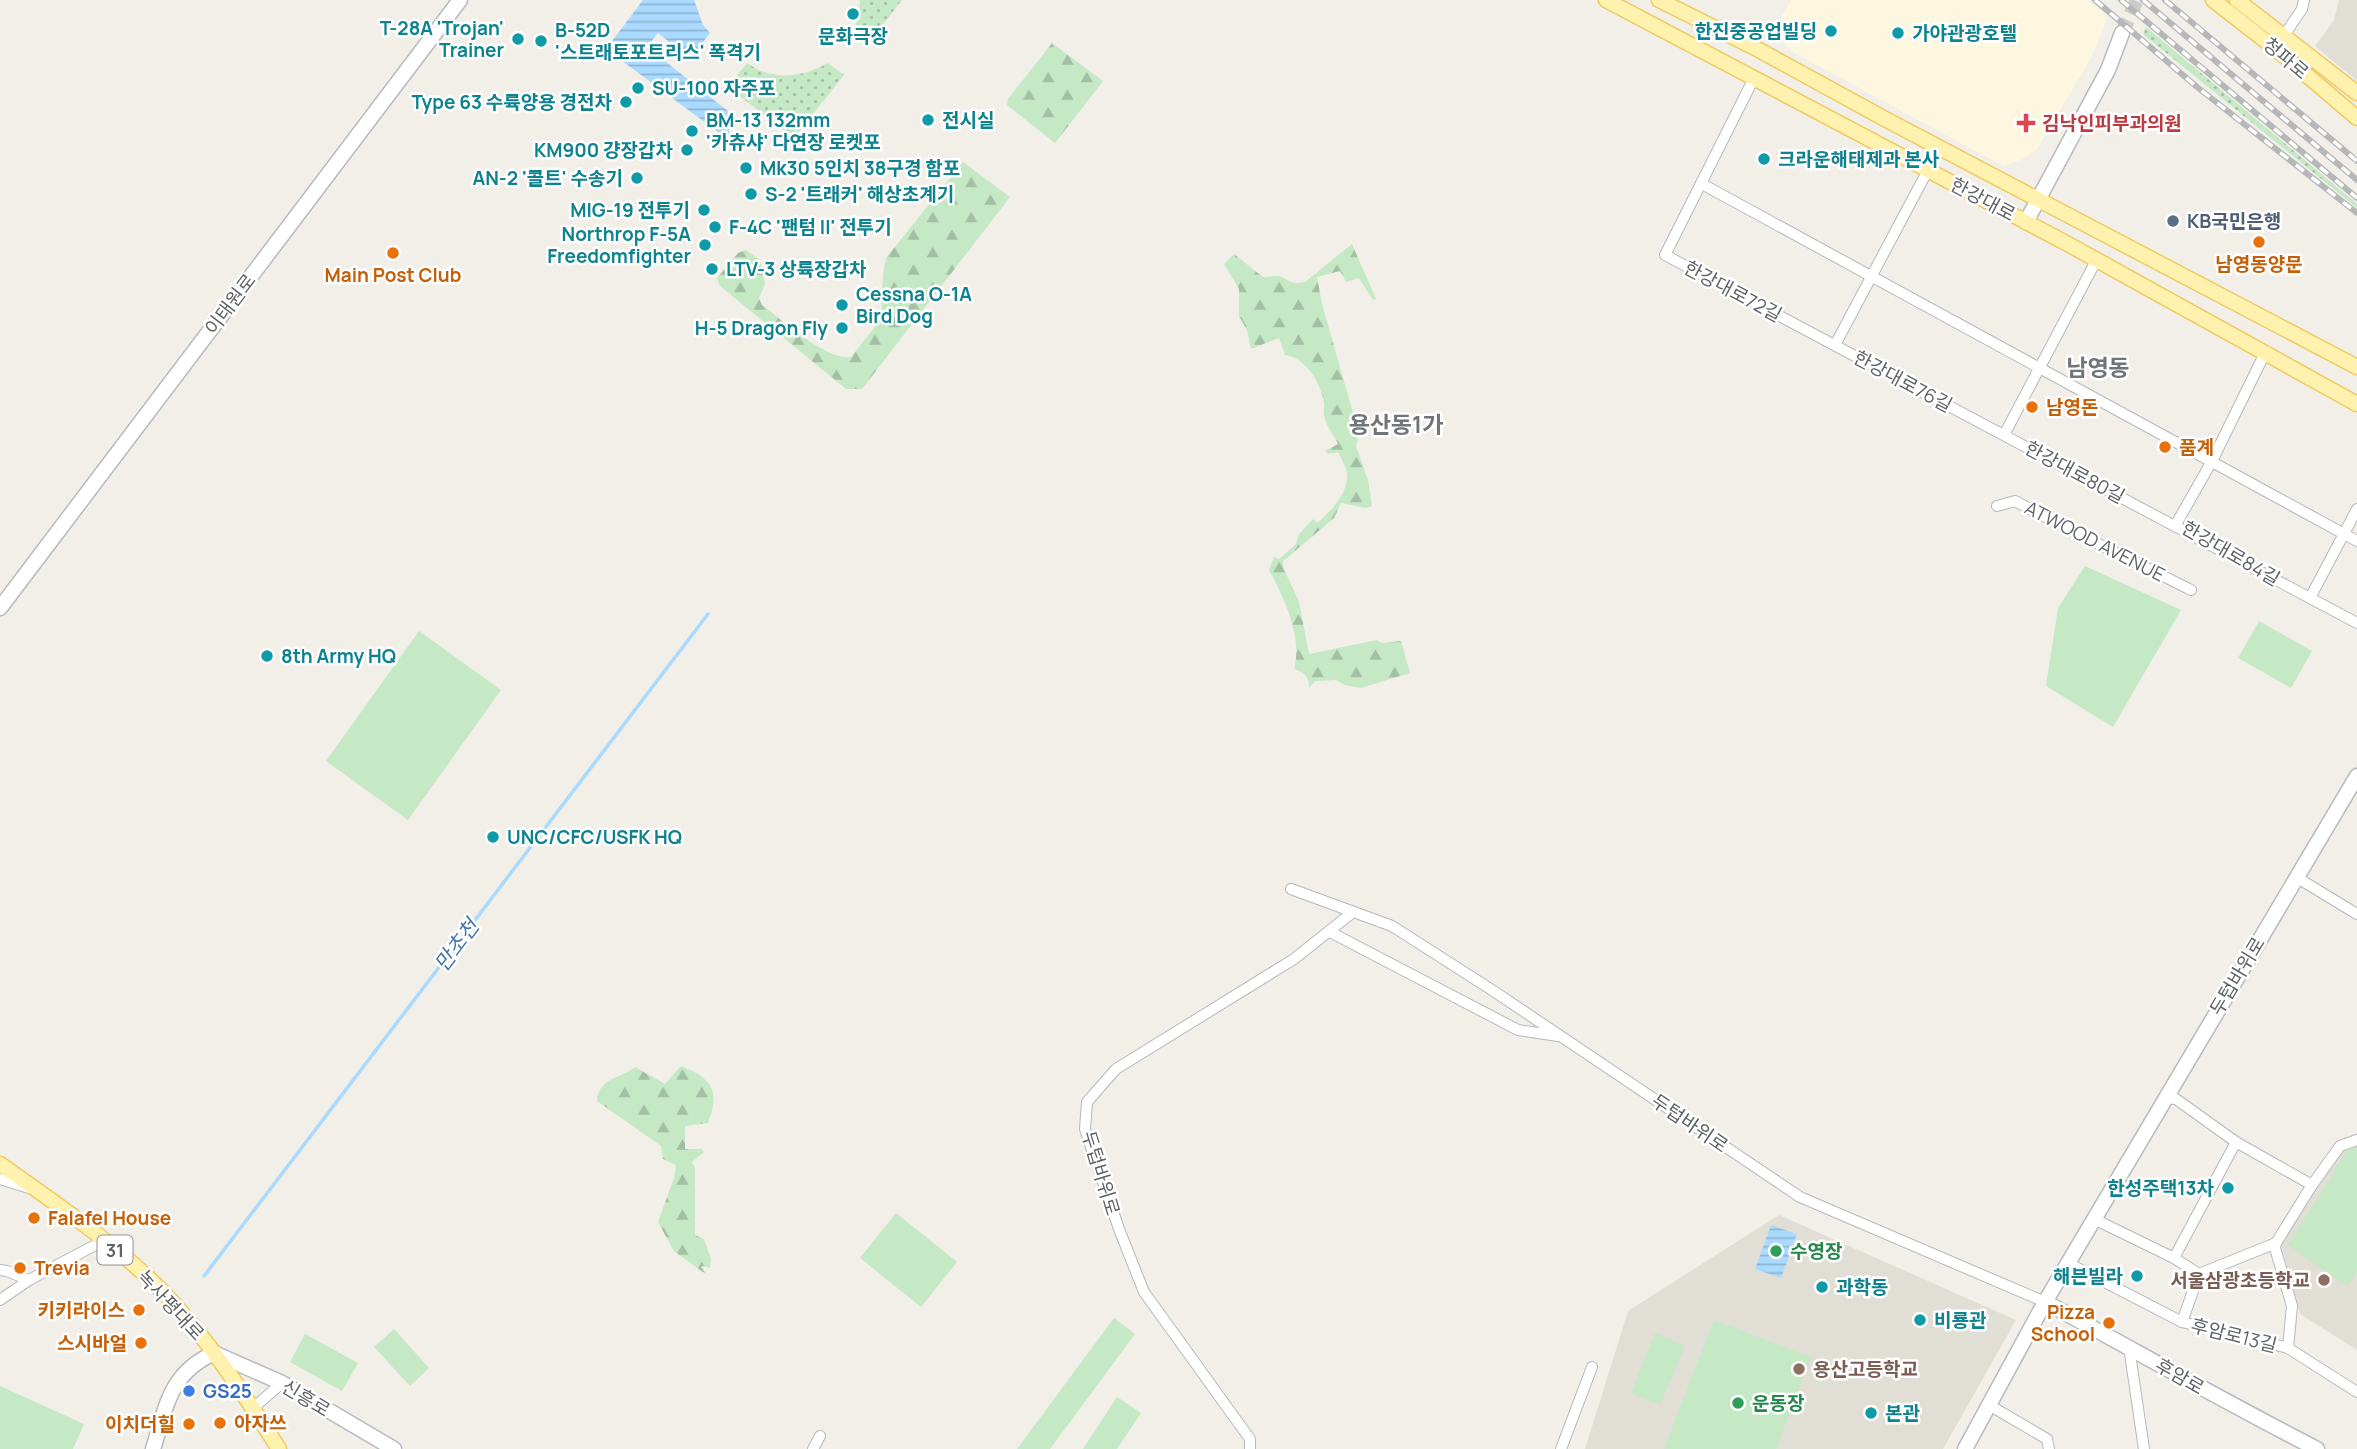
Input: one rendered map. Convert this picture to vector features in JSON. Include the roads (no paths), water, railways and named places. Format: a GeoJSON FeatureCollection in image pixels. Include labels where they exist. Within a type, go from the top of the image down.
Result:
{"type":"FeatureCollection","features":[{"type":"Feature","properties":{"kind":"main road","name":"이태원로"},"geometry":{"type":"LineString","coordinates":[[0,608],[460,0]]}},
{"type":"Feature","properties":{"kind":"main road","name":"한강대로"},"geometry":{"type":"LineString","coordinates":[[1606,0],[2026,222],[2357,404]]}},
{"type":"Feature","properties":{"kind":"main road","name":"한강대로"},"geometry":{"type":"LineString","coordinates":[[1660,0],[2357,367]]}},
{"type":"Feature","properties":{"kind":"main road","name":"청파로"},"geometry":{"type":"LineString","coordinates":[[2213,0],[2357,118]]}},
{"type":"Feature","properties":{"kind":"main road","name":"청파로"},"geometry":{"type":"LineString","coordinates":[[2237,0],[2357,93]]}},
{"type":"Feature","properties":{"kind":"main road"},"geometry":{"type":"LineString","coordinates":[[2026,222],[2108,71],[2123,33]]}},
{"type":"Feature","properties":{"kind":"main road","name":"두텁바위로"},"geometry":{"type":"LineString","coordinates":[[1965,1449],[2068,1263],[2357,776]]}},
{"type":"Feature","properties":{"kind":"main road","name":"녹사평대로"},"geometry":{"type":"LineString","coordinates":[[0,1164],[103,1241],[158,1287],[214,1353],[279,1449]]}},
{"type":"Feature","properties":{"kind":"main road","name":"후암로"},"geometry":{"type":"LineString","coordinates":[[2045,1303],[2316,1449]]}},
{"type":"Feature","properties":{"kind":"main road"},"geometry":{"type":"LineString","coordinates":[[153,1449],[172,1389],[195,1362],[214,1353]]}},
{"type":"Feature","properties":{"kind":"main road","name":"신흥로"},"geometry":{"type":"LineString","coordinates":[[214,1353],[282,1383],[394,1449]]}},
{"type":"Feature","properties":{"kind":"street"},"geometry":{"type":"LineString","coordinates":[[2283,37],[2302,9],[2304,0]]}},
{"type":"Feature","properties":{"kind":"street","name":"한강대로72길"},"geometry":{"type":"LineString","coordinates":[[1754,78],[1665,255],[1835,345]]}},
{"type":"Feature","properties":{"kind":"street","name":"한강대로76길"},"geometry":{"type":"LineString","coordinates":[[1928,170],[1835,345],[2004,435]]}},
{"type":"Feature","properties":{"kind":"street"},"geometry":{"type":"LineString","coordinates":[[1702,184],[2357,541]]}},
{"type":"Feature","properties":{"kind":"street","name":"한강대로80길"},"geometry":{"type":"LineString","coordinates":[[2096,261],[2004,435],[2175,526]]}},
{"type":"Feature","properties":{"kind":"street","name":"한강대로84길"},"geometry":{"type":"LineString","coordinates":[[2265,353],[2212,461],[2175,526],[2357,623]]}},
{"type":"Feature","properties":{"kind":"street","name":"ATWOOD AVENUE"},"geometry":{"type":"LineString","coordinates":[[1997,506],[2015,501],[2080,537],[2125,556],[2191,590]]}},
{"type":"Feature","properties":{"kind":"street"},"geometry":{"type":"LineString","coordinates":[[2310,598],[2357,509]]}},
{"type":"Feature","properties":{"kind":"street"},"geometry":{"type":"LineString","coordinates":[[2296,877],[2357,914]]}},
{"type":"Feature","properties":{"kind":"street","name":"두텁바위로"},"geometry":{"type":"LineString","coordinates":[[1291,888],[1392,926],[1562,1036],[1800,1197],[2045,1303]]}},
{"type":"Feature","properties":{"kind":"street","name":"두텁바위로"},"geometry":{"type":"LineString","coordinates":[[1250,1449],[1250,1439],[1144,1292],[1085,1129],[1087,1102],[1116,1069],[1294,959],[1353,912]]}},
{"type":"Feature","properties":{"kind":"street"},"geometry":{"type":"LineString","coordinates":[[1330,932],[1518,1030],[1562,1036]]}},
{"type":"Feature","properties":{"kind":"street"},"geometry":{"type":"LineString","coordinates":[[2165,1098],[2176,1099],[2236,1142],[2312,1185]]}},
{"type":"Feature","properties":{"kind":"street"},"geometry":{"type":"LineString","coordinates":[[2288,1348],[2292,1306],[2275,1248],[2276,1243],[2340,1146],[2357,1140]]}},
{"type":"Feature","properties":{"kind":"street"},"geometry":{"type":"LineString","coordinates":[[2174,1258],[2236,1142]]}},
{"type":"Feature","properties":{"kind":"street"},"geometry":{"type":"LineString","coordinates":[[0,1179],[36,1190]]}},
{"type":"Feature","properties":{"kind":"street"},"geometry":{"type":"LineString","coordinates":[[2094,1219],[2174,1258],[2199,1274]]}},
{"type":"Feature","properties":{"kind":"street"},"geometry":{"type":"LineString","coordinates":[[0,1300],[29,1280],[103,1241]]}},
{"type":"Feature","properties":{"kind":"street"},"geometry":{"type":"LineString","coordinates":[[2068,1263],[2182,1322],[2199,1274],[2276,1243]]}},
{"type":"Feature","properties":{"kind":"street"},"geometry":{"type":"LineString","coordinates":[[0,1270],[29,1280]]}},
{"type":"Feature","properties":{"kind":"street","name":"후암로13길"},"geometry":{"type":"LineString","coordinates":[[2182,1322],[2288,1348],[2357,1392]]}},
{"type":"Feature","properties":{"kind":"street"},"geometry":{"type":"LineString","coordinates":[[2129,1348],[2144,1449]]}},
{"type":"Feature","properties":{"kind":"street"},"geometry":{"type":"LineString","coordinates":[[1561,1449],[1592,1367]]}},
{"type":"Feature","properties":{"kind":"street"},"geometry":{"type":"LineString","coordinates":[[253,1408],[282,1383]]}},
{"type":"Feature","properties":{"kind":"street"},"geometry":{"type":"LineString","coordinates":[[1989,1405],[2047,1439],[2049,1449]]}},
{"type":"Feature","properties":{"kind":"street"},"geometry":{"type":"LineString","coordinates":[[813,1449],[820,1436]]}},
{"type":"Feature","properties":{"kind":"water"},"geometry":{"type":"Polygon","coordinates":[[[643,0],[694,0],[703,25],[710,33],[690,59],[658,33],[647,47],[728,111],[730,132],[741,149],[606,49],[643,0]]]}},
{"type":"Feature","properties":{"kind":"water","name":"수영장"},"geometry":{"type":"Polygon","coordinates":[[[1771,1225],[1797,1234],[1781,1278],[1755,1269],[1771,1225]]]}},
{"type":"Feature","properties":{"kind":"waterway","name":"만초천"},"geometry":{"type":"LineString","coordinates":[[204,1276],[708,614]]}},
{"type":"Feature","properties":{"kind":"tunnel"},"geometry":{"type":"LineString","coordinates":[[2122,33],[2137,0]]}},
{"type":"Feature","properties":{"kind":"railway"},"geometry":{"type":"LineString","coordinates":[[2095,0],[2197,87],[2357,213]]}},
{"type":"Feature","properties":{"kind":"railway"},"geometry":{"type":"LineString","coordinates":[[2121,0],[2357,198]]}},
{"type":"Feature","properties":{"kind":"railway"},"geometry":{"type":"LineString","coordinates":[[2143,0],[2357,180]]}},
{"type":"Feature","properties":{"kind":"railway"},"geometry":{"type":"LineString","coordinates":[[2165,0],[2357,161]]}},
{"type":"Feature","properties":{"kind":"place","name":"문화극장"},"geometry":{"type":"Point","coordinates":[853,14]}},
{"type":"Feature","properties":{"kind":"place","name":"한진중공업빌딩"},"geometry":{"type":"Point","coordinates":[1831,31]}},
{"type":"Feature","properties":{"kind":"place","name":"가야관광호텔"},"geometry":{"type":"Point","coordinates":[1898,33]}},
{"type":"Feature","properties":{"kind":"place","name":"T-28A 'Trojan' Trainer"},"geometry":{"type":"Point","coordinates":[518,39]}},
{"type":"Feature","properties":{"kind":"place","name":"B-52D '스트래토포트리스' 폭격기"},"geometry":{"type":"Point","coordinates":[541,41]}},
{"type":"Feature","properties":{"kind":"place","name":"SU-100 자주포"},"geometry":{"type":"Point","coordinates":[638,88]}},
{"type":"Feature","properties":{"kind":"place","name":"Type 63 수륙양용 경전차"},"geometry":{"type":"Point","coordinates":[626,102]}},
{"type":"Feature","properties":{"kind":"place","name":"전시실"},"geometry":{"type":"Point","coordinates":[928,120]}},
{"type":"Feature","properties":{"kind":"place","name":"김낙인피부과의원"},"geometry":{"type":"Point","coordinates":[2026,123]}},
{"type":"Feature","properties":{"kind":"place","name":"BM-13 132mm '카츄샤' 다연장 로켓포"},"geometry":{"type":"Point","coordinates":[692,131]}},
{"type":"Feature","properties":{"kind":"place","name":"KM900 걍장갑차"},"geometry":{"type":"Point","coordinates":[687,150]}},
{"type":"Feature","properties":{"kind":"place","name":"크라운해태제과 본사"},"geometry":{"type":"Point","coordinates":[1764,159]}},
{"type":"Feature","properties":{"kind":"place","name":"Mk30 5인치 38구경 함포"},"geometry":{"type":"Point","coordinates":[746,168]}},
{"type":"Feature","properties":{"kind":"place","name":"AN-2 '콜트' 수송기"},"geometry":{"type":"Point","coordinates":[637,178]}},
{"type":"Feature","properties":{"kind":"place","name":"S-2 '트래커' 해상초계기"},"geometry":{"type":"Point","coordinates":[751,194]}},
{"type":"Feature","properties":{"kind":"place","name":"MIG-19 전투기"},"geometry":{"type":"Point","coordinates":[704,210]}},
{"type":"Feature","properties":{"kind":"place","name":"KB국민은행"},"geometry":{"type":"Point","coordinates":[2173,221]}},
{"type":"Feature","properties":{"kind":"place","name":"F-4C '팬텀 II' 전투기"},"geometry":{"type":"Point","coordinates":[715,227]}},
{"type":"Feature","properties":{"kind":"place","name":"남영동양문"},"geometry":{"type":"Point","coordinates":[2259,242]}},
{"type":"Feature","properties":{"kind":"place","name":"Northrop F-5A Freedomfighter"},"geometry":{"type":"Point","coordinates":[705,245]}},
{"type":"Feature","properties":{"kind":"place","name":"Main Post Club"},"geometry":{"type":"Point","coordinates":[393,253]}},
{"type":"Feature","properties":{"kind":"place","name":"LTV-3 상륙장갑차"},"geometry":{"type":"Point","coordinates":[712,269]}},
{"type":"Feature","properties":{"kind":"place","name":"Cessna O-1A Bird Dog"},"geometry":{"type":"Point","coordinates":[842,305]}},
{"type":"Feature","properties":{"kind":"place","name":"H-5 Dragon Fly"},"geometry":{"type":"Point","coordinates":[842,328]}},
{"type":"Feature","properties":{"kind":"place","name":"남영돈"},"geometry":{"type":"Point","coordinates":[2032,407]}},
{"type":"Feature","properties":{"kind":"place","name":"품계"},"geometry":{"type":"Point","coordinates":[2165,447]}},
{"type":"Feature","properties":{"kind":"place","name":"8th Army HQ"},"geometry":{"type":"Point","coordinates":[267,656]}},
{"type":"Feature","properties":{"kind":"place","name":"UNC/CFC/USFK HQ"},"geometry":{"type":"Point","coordinates":[493,837]}},
{"type":"Feature","properties":{"kind":"place","name":"한성주택13차"},"geometry":{"type":"Point","coordinates":[2228,1188]}},
{"type":"Feature","properties":{"kind":"place","name":"Falafel House"},"geometry":{"type":"Point","coordinates":[34,1218]}},
{"type":"Feature","properties":{"kind":"place","name":"수영장"},"geometry":{"type":"Point","coordinates":[1776,1251]}},
{"type":"Feature","properties":{"kind":"place","name":"Trevia"},"geometry":{"type":"Point","coordinates":[20,1268]}},
{"type":"Feature","properties":{"kind":"place","name":"해븐빌라"},"geometry":{"type":"Point","coordinates":[2137,1276]}},
{"type":"Feature","properties":{"kind":"place","name":"서울삼광초등학교"},"geometry":{"type":"Point","coordinates":[2324,1280]}},
{"type":"Feature","properties":{"kind":"place","name":"과학동"},"geometry":{"type":"Point","coordinates":[1822,1287]}},
{"type":"Feature","properties":{"kind":"place","name":"키키라이스"},"geometry":{"type":"Point","coordinates":[139,1310]}},
{"type":"Feature","properties":{"kind":"place","name":"비룡관"},"geometry":{"type":"Point","coordinates":[1920,1320]}},
{"type":"Feature","properties":{"kind":"place","name":"Pizza School"},"geometry":{"type":"Point","coordinates":[2109,1323]}},
{"type":"Feature","properties":{"kind":"place","name":"스시바얼"},"geometry":{"type":"Point","coordinates":[141,1343]}},
{"type":"Feature","properties":{"kind":"place","name":"용산고등학교"},"geometry":{"type":"Point","coordinates":[1799,1369]}},
{"type":"Feature","properties":{"kind":"place","name":"GS25"},"geometry":{"type":"Point","coordinates":[189,1391]}},
{"type":"Feature","properties":{"kind":"place","name":"운동장"},"geometry":{"type":"Point","coordinates":[1738,1403]}},
{"type":"Feature","properties":{"kind":"place","name":"본관"},"geometry":{"type":"Point","coordinates":[1871,1413]}},
{"type":"Feature","properties":{"kind":"place","name":"아자쓰"},"geometry":{"type":"Point","coordinates":[220,1423]}},
{"type":"Feature","properties":{"kind":"place","name":"이치더힐"},"geometry":{"type":"Point","coordinates":[189,1424]}},
{"type":"Feature","properties":{"kind":"district","name":"남영동"},"geometry":{"type":"Point","coordinates":[2098,367]}},
{"type":"Feature","properties":{"kind":"district","name":"용산동1가"},"geometry":{"type":"Point","coordinates":[1396,424]}}]}
